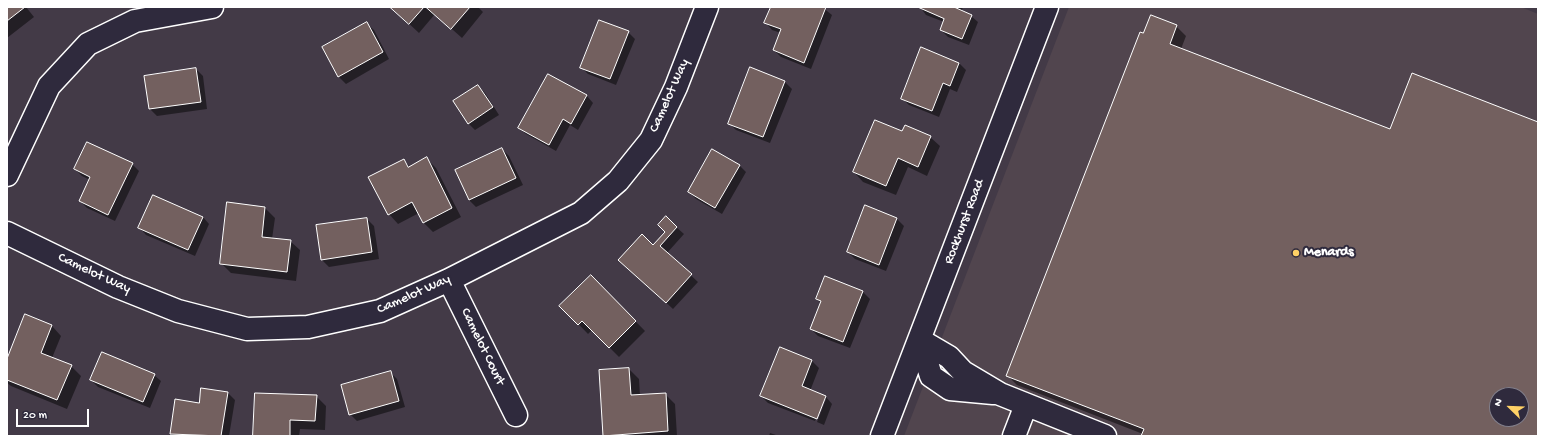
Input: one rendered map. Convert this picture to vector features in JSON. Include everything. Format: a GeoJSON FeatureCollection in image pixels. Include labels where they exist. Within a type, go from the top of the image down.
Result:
{"type":"FeatureCollection","features":[{"type":"Feature","properties":{"kind":"street"},"geometry":{"type":"LineString","coordinates":[[7,175],[49,86],[88,44],[132,14],[212,7]]}},
{"type":"Feature","properties":{"kind":"street","name":"Camelot Way"},"geometry":{"type":"LineString","coordinates":[[7,233],[118,287],[178,311],[247,329],[308,327],[380,311],[449,280],[581,213],[618,181],[651,140],[676,86],[707,7]]}},
{"type":"Feature","properties":{"kind":"street","name":"Rockhurst Road"},"geometry":{"type":"LineString","coordinates":[[882,436],[1047,7]]}},
{"type":"Feature","properties":{"kind":"street","name":"Camelot Court"},"geometry":{"type":"LineString","coordinates":[[449,280],[516,415]]}},
{"type":"Feature","properties":{"kind":"street"},"geometry":{"type":"LineString","coordinates":[[920,340],[949,357],[963,372],[1000,394],[1105,436]]}},
{"type":"Feature","properties":{"kind":"street"},"geometry":{"type":"LineString","coordinates":[[1014,436],[1026,405]]}},
{"type":"Feature","properties":{"kind":"shaded area","name":"Menards"},"geometry":{"type":"Polygon","coordinates":[[[1069,7],[1521,7],[1538,14],[1538,436],[904,436],[1069,7]]]}},
{"type":"Feature","properties":{"kind":"building"},"geometry":{"type":"Polygon","coordinates":[[[7,7],[25,7],[7,21],[7,7]]]}},
{"type":"Feature","properties":{"kind":"building"},"geometry":{"type":"Polygon","coordinates":[[[390,7],[424,7],[409,24],[390,7]]]}},
{"type":"Feature","properties":{"kind":"building"},"geometry":{"type":"Polygon","coordinates":[[[426,7],[470,7],[451,29],[426,7]]]}},
{"type":"Feature","properties":{"kind":"building"},"geometry":{"type":"Polygon","coordinates":[[[771,7],[826,7],[804,63],[773,50],[781,29],[764,23],[771,7]]]}},
{"type":"Feature","properties":{"kind":"building"},"geometry":{"type":"Polygon","coordinates":[[[918,7],[954,7],[972,15],[962,39],[940,30],[944,19],[918,7]]]}},
{"type":"Feature","properties":{"kind":"building","name":"Menards"},"geometry":{"type":"Polygon","coordinates":[[[1151,15],[1177,25],[1170,44],[1390,129],[1412,73],[1538,122],[1538,436],[1141,436],[1144,429],[1006,376],[1140,32],[1143,33],[1151,15]]]}},
{"type":"Feature","properties":{"kind":"building"},"geometry":{"type":"Polygon","coordinates":[[[599,20],[629,31],[610,79],[580,68],[599,20]]]}},
{"type":"Feature","properties":{"kind":"building"},"geometry":{"type":"Polygon","coordinates":[[[367,22],[383,52],[338,77],[322,47],[367,22]]]}},
{"type":"Feature","properties":{"kind":"building"},"geometry":{"type":"Polygon","coordinates":[[[921,47],[959,63],[950,86],[943,83],[932,111],[901,99],[921,47]]]}},
{"type":"Feature","properties":{"kind":"building"},"geometry":{"type":"Polygon","coordinates":[[[750,67],[785,81],[763,137],[728,124],[750,67]]]}},
{"type":"Feature","properties":{"kind":"building"},"geometry":{"type":"Polygon","coordinates":[[[196,68],[201,102],[149,109],[144,76],[196,68]]]}},
{"type":"Feature","properties":{"kind":"building"},"geometry":{"type":"Polygon","coordinates":[[[548,74],[587,95],[571,124],[563,119],[549,145],[518,128],[548,74]]]}},
{"type":"Feature","properties":{"kind":"building"},"geometry":{"type":"Polygon","coordinates":[[[478,85],[493,107],[468,124],[453,101],[478,85]]]}},
{"type":"Feature","properties":{"kind":"building"},"geometry":{"type":"Polygon","coordinates":[[[875,120],[902,131],[905,125],[931,136],[918,167],[898,158],[886,186],[853,172],[875,120]]]}},
{"type":"Feature","properties":{"kind":"building"},"geometry":{"type":"Polygon","coordinates":[[[87,142],[133,163],[108,215],[79,201],[90,177],[74,169],[87,142]]]}},
{"type":"Feature","properties":{"kind":"building"},"geometry":{"type":"Polygon","coordinates":[[[502,148],[516,178],[469,200],[455,170],[502,148]]]}},
{"type":"Feature","properties":{"kind":"building"},"geometry":{"type":"Polygon","coordinates":[[[712,149],[740,165],[715,208],[688,192],[712,149]]]}},
{"type":"Feature","properties":{"kind":"building"},"geometry":{"type":"Polygon","coordinates":[[[427,157],[452,208],[423,223],[412,202],[388,215],[368,177],[404,159],[408,167],[427,157]]]}},
{"type":"Feature","properties":{"kind":"building"},"geometry":{"type":"Polygon","coordinates":[[[153,195],[203,217],[188,250],[138,228],[153,195]]]}},
{"type":"Feature","properties":{"kind":"building"},"geometry":{"type":"Polygon","coordinates":[[[227,202],[265,207],[262,237],[291,240],[287,272],[220,264],[227,202]]]}},
{"type":"Feature","properties":{"kind":"building"},"geometry":{"type":"Polygon","coordinates":[[[865,205],[897,218],[879,265],[847,252],[865,205]]]}},
{"type":"Feature","properties":{"kind":"building"},"geometry":{"type":"Polygon","coordinates":[[[666,216],[677,227],[660,246],[692,274],[666,303],[618,260],[642,234],[653,245],[665,232],[658,225],[666,216]]]}},
{"type":"Feature","properties":{"kind":"building"},"geometry":{"type":"Polygon","coordinates":[[[367,218],[372,252],[321,260],[316,225],[367,218]]]}},
{"type":"Feature","properties":{"kind":"building"},"geometry":{"type":"Polygon","coordinates":[[[591,275],[636,321],[609,348],[582,321],[578,325],[559,306],[591,275]]]}},
{"type":"Feature","properties":{"kind":"building"},"geometry":{"type":"Polygon","coordinates":[[[825,276],[863,291],[843,342],[810,329],[821,301],[816,299],[825,276]]]}},
{"type":"Feature","properties":{"kind":"building"},"geometry":{"type":"Polygon","coordinates":[[[25,314],[52,325],[41,353],[72,365],[57,400],[7,380],[7,359],[25,314]]]}},
{"type":"Feature","properties":{"kind":"building"},"geometry":{"type":"Polygon","coordinates":[[[780,347],[812,360],[802,386],[826,396],[817,419],[760,396],[780,347]]]}},
{"type":"Feature","properties":{"kind":"building"},"geometry":{"type":"Polygon","coordinates":[[[102,352],[155,374],[143,402],[90,380],[102,352]]]}},
{"type":"Feature","properties":{"kind":"building"},"geometry":{"type":"Polygon","coordinates":[[[629,368],[631,395],[666,393],[668,431],[603,436],[599,370],[629,368]]]}},
{"type":"Feature","properties":{"kind":"building"},"geometry":{"type":"Polygon","coordinates":[[[391,371],[399,401],[349,415],[341,385],[391,371]]]}},
{"type":"Feature","properties":{"kind":"building"},"geometry":{"type":"Polygon","coordinates":[[[201,388],[228,392],[221,436],[170,434],[175,399],[199,403],[201,388]]]}},
{"type":"Feature","properties":{"kind":"building"},"geometry":{"type":"Polygon","coordinates":[[[255,393],[317,395],[315,421],[290,420],[290,436],[253,436],[255,393]]]}},
{"type":"Feature","properties":{"kind":"place","name":"Menards"},"geometry":{"type":"Point","coordinates":[1296,253]}}]}
